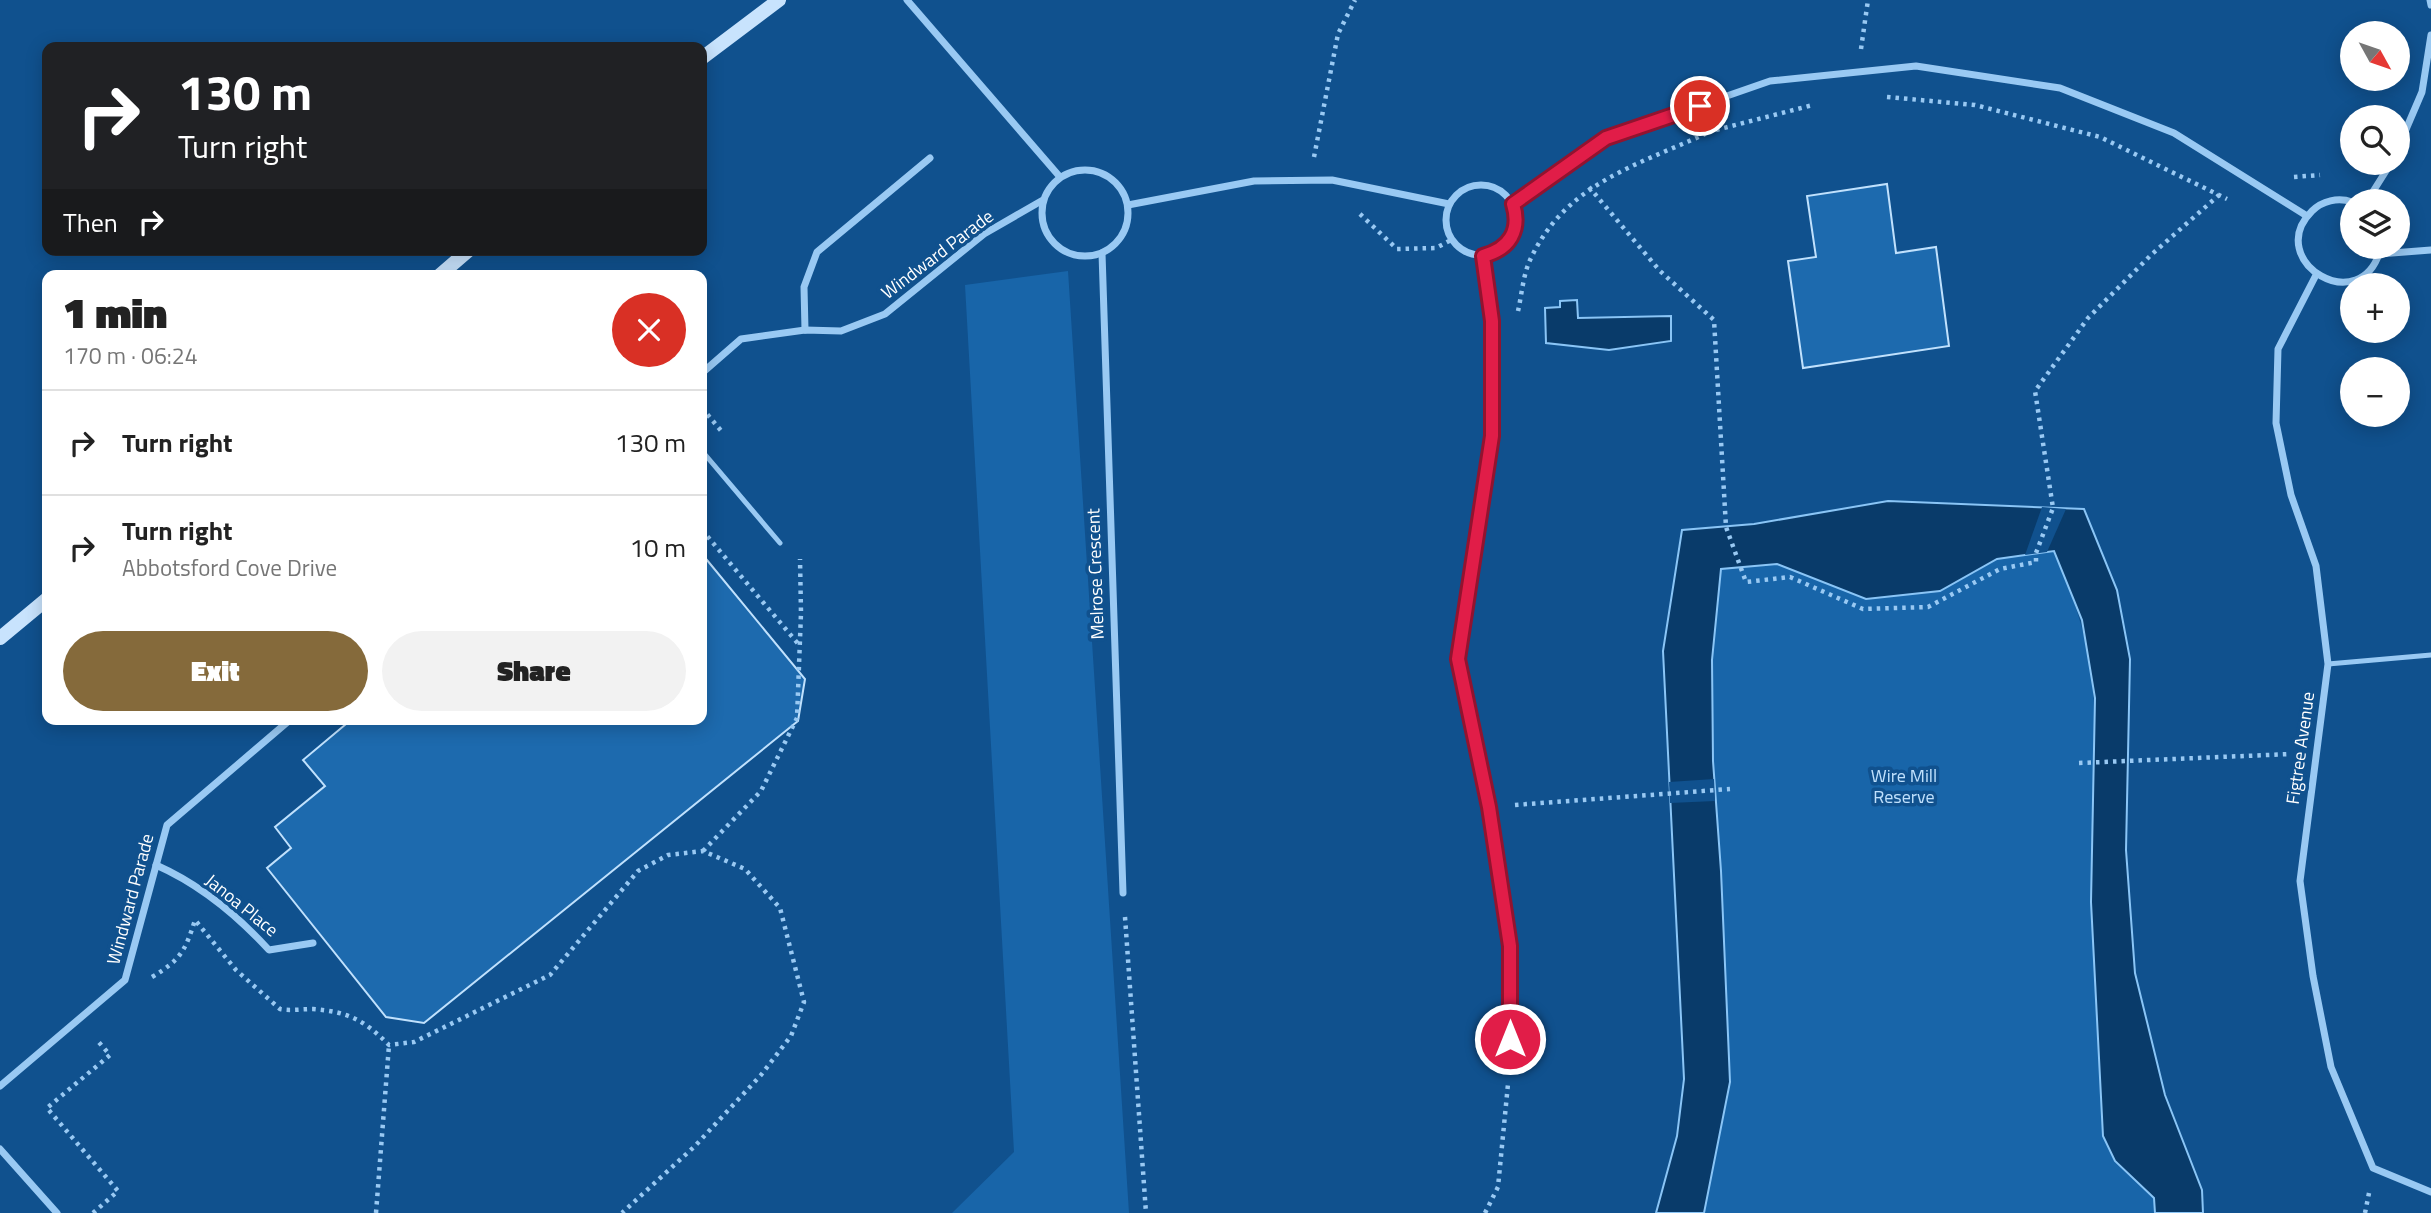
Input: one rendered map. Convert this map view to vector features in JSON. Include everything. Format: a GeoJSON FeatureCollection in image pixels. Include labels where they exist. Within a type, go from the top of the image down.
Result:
{"type":"FeatureCollection","features":[{"type":"Feature","properties":{"kind":"street"},"geometry":{"type":"LineString","coordinates":[[707,54],[779,0]]}},
{"type":"Feature","properties":{"kind":"street"},"geometry":{"type":"LineString","coordinates":[[907,0],[1060,177]]}},
{"type":"Feature","properties":{"kind":"street"},"geometry":{"type":"LineString","coordinates":[[2430,0],[2431,5]]}},
{"type":"Feature","properties":{"kind":"street"},"geometry":{"type":"LineString","coordinates":[[2410,120],[2422,92],[2431,35]]}},
{"type":"Feature","properties":{"kind":"street"},"geometry":{"type":"LineString","coordinates":[[1513,204],[1606,138],[1770,81],[1916,65],[2060,88],[2174,133],[2307,216]]}},
{"type":"Feature","properties":{"kind":"street"},"geometry":{"type":"LineString","coordinates":[[806,330],[804,287],[817,252],[930,158]]}},
{"type":"Feature","properties":{"kind":"street"},"geometry":{"type":"LineString","coordinates":[[1087,169],[1114,180],[1128,205],[1128,220],[1114,245],[1102,253],[1088,257],[1073,255],[1051,240],[1043,228],[1043,200],[1049,187],[1060,177],[1087,169]]}},
{"type":"Feature","properties":{"kind":"street"},"geometry":{"type":"LineString","coordinates":[[1128,205],[1148,198],[1254,181],[1332,180],[1449,204]]}},
{"type":"Feature","properties":{"kind":"street"},"geometry":{"type":"LineString","coordinates":[[1487,185],[1497,188],[1513,204],[1516,227],[1512,238],[1494,253],[1483,256],[1471,254],[1451,240],[1446,229],[1449,204],[1465,188],[1487,185]]}},
{"type":"Feature","properties":{"kind":"street","name":"Windward Parade"},"geometry":{"type":"LineString","coordinates":[[707,369],[741,339],[806,330],[841,331],[884,314],[984,233],[1043,200]]}},
{"type":"Feature","properties":{"kind":"street"},"geometry":{"type":"LineString","coordinates":[[2340,202],[2325,202],[2307,216],[2299,241],[2301,253],[2316,275],[2328,281],[2342,283],[2367,272],[2375,259]]}},
{"type":"Feature","properties":{"kind":"street"},"geometry":{"type":"LineString","coordinates":[[2410,250],[2431,250]]}},
{"type":"Feature","properties":{"kind":"street","name":"Melrose Crescent"},"geometry":{"type":"LineString","coordinates":[[1102,253],[1105,422],[1123,892]]}},
{"type":"Feature","properties":{"kind":"street"},"geometry":{"type":"LineString","coordinates":[[445,270],[462,256]]}},
{"type":"Feature","properties":{"kind":"street"},"geometry":{"type":"LineString","coordinates":[[1483,256],[1492,321],[1492,436],[1458,659],[1489,807],[1510,946],[1510,1062]]}},
{"type":"Feature","properties":{"kind":"street","name":"Figtree Avenue"},"geometry":{"type":"LineString","coordinates":[[2316,275],[2278,349],[2276,423],[2291,495],[2316,566],[2328,664],[2300,881],[2313,976],[2331,1067],[2374,1168],[2431,1192]]}},
{"type":"Feature","properties":{"kind":"street"},"geometry":{"type":"LineString","coordinates":[[0,638],[42,603]]}},
{"type":"Feature","properties":{"kind":"street","name":"Windward Parade"},"geometry":{"type":"LineString","coordinates":[[0,1086],[125,980],[167,825],[284,725]]}},
{"type":"Feature","properties":{"kind":"street","name":"Janoa Place"},"geometry":{"type":"LineString","coordinates":[[156,865],[178,875],[240,919],[269,950],[313,943]]}},
{"type":"Feature","properties":{"kind":"street"},"geometry":{"type":"LineString","coordinates":[[0,1149],[57,1213]]}},
{"type":"Feature","properties":{"kind":"lane"},"geometry":{"type":"LineString","coordinates":[[707,457],[780,543]]}},
{"type":"Feature","properties":{"kind":"lane"},"geometry":{"type":"LineString","coordinates":[[2328,664],[2431,655]]}},
{"type":"Feature","properties":{"kind":"path"},"geometry":{"type":"LineString","coordinates":[[1314,158],[1338,34],[1355,0]]}},
{"type":"Feature","properties":{"kind":"path"},"geometry":{"type":"LineString","coordinates":[[1881,97],[1976,105],[2100,137],[2230,201]]}},
{"type":"Feature","properties":{"kind":"path"},"geometry":{"type":"LineString","coordinates":[[1517,317],[1530,260],[1553,220],[1589,187],[1711,131],[1815,104]]}},
{"type":"Feature","properties":{"kind":"path"},"geometry":{"type":"LineString","coordinates":[[1589,187],[1660,271],[1714,320],[1726,527],[1746,582],[1790,578],[1863,609],[1928,607],[2000,569],[2036,562],[2036,553],[2053,508],[2035,391],[2088,318],[2151,255],[2219,195]]}},
{"type":"Feature","properties":{"kind":"path"},"geometry":{"type":"LineString","coordinates":[[1351,204],[1397,249],[1436,248],[1451,240]]}},
{"type":"Feature","properties":{"kind":"path"},"geometry":{"type":"LineString","coordinates":[[707,414],[728,440]]}},
{"type":"Feature","properties":{"kind":"path"},"geometry":{"type":"LineString","coordinates":[[707,536],[800,646]]}},
{"type":"Feature","properties":{"kind":"path"},"geometry":{"type":"LineString","coordinates":[[703,851],[761,791],[797,718],[800,646],[799,550]]}},
{"type":"Feature","properties":{"kind":"path"},"geometry":{"type":"LineString","coordinates":[[2079,763],[2316,753]]}},
{"type":"Feature","properties":{"kind":"path"},"geometry":{"type":"LineString","coordinates":[[1511,792],[1513,805],[1730,789]]}},
{"type":"Feature","properties":{"kind":"path"},"geometry":{"type":"LineString","coordinates":[[389,1045],[414,1042],[550,975],[638,870],[668,855],[703,851],[745,869],[780,908],[804,1002],[790,1036],[761,1075],[695,1146],[622,1213]]}},
{"type":"Feature","properties":{"kind":"path"},"geometry":{"type":"LineString","coordinates":[[1123,892],[1146,1213]]}},
{"type":"Feature","properties":{"kind":"path"},"geometry":{"type":"LineString","coordinates":[[144,982],[176,962],[186,951],[195,920],[236,970],[280,1009],[312,1009],[354,1016],[368,1024],[389,1045],[376,1213]]}},
{"type":"Feature","properties":{"kind":"path"},"geometry":{"type":"LineString","coordinates":[[91,1031],[110,1055],[47,1108],[118,1191],[93,1213]]}},
{"type":"Feature","properties":{"kind":"path"},"geometry":{"type":"LineString","coordinates":[[1485,1213],[1497,1187],[1510,1062]]}},
{"type":"Feature","properties":{"kind":"green space"},"geometry":{"type":"Polygon","coordinates":[[[1068,271],[1129,1213],[952,1213],[1014,1152],[965,285],[1068,271]]]}},
{"type":"Feature","properties":{"kind":"green space","name":"Wire Mill Reserve"},"geometry":{"type":"Polygon","coordinates":[[[2055,551],[2081,626],[2094,698],[2093,753],[2115,1161],[2154,1198],[2155,1213],[1704,1213],[1730,1082],[1713,761],[1712,660],[1721,569],[1777,564],[1866,599],[1939,591],[1997,559],[2055,551]]]}},
{"type":"Feature","properties":{"kind":"shaded area"},"geometry":{"type":"Polygon","coordinates":[[[1577,300],[1578,318],[1671,316],[1671,341],[1609,350],[1546,343],[1545,308],[1560,307],[1560,301],[1577,300]]]}},
{"type":"Feature","properties":{"kind":"shaded area"},"geometry":{"type":"Polygon","coordinates":[[[1888,501],[2084,509],[2117,590],[2130,659],[2126,850],[2135,973],[2165,1095],[2202,1190],[2203,1213],[2155,1213],[2154,1198],[2115,1161],[2103,1136],[2091,902],[2095,698],[2082,620],[2054,551],[1997,559],[1940,591],[1866,599],[1777,564],[1721,569],[1712,660],[1713,761],[1721,871],[1730,1082],[1704,1213],[1656,1213],[1677,1136],[1684,1079],[1663,651],[1682,530],[1754,524],[1888,501]]]}},
{"type":"Feature","properties":{"kind":"pier"},"geometry":{"type":"Polygon","coordinates":[[[2042,507],[2066,509],[2047,552],[2025,555],[2042,507]]]}},
{"type":"Feature","properties":{"kind":"pier"},"geometry":{"type":"Polygon","coordinates":[[[1714,779],[1715,801],[1670,803],[1669,782],[1714,779]]]}},
{"type":"Feature","properties":{"kind":"building"},"geometry":{"type":"Polygon","coordinates":[[[1887,184],[1896,253],[1936,247],[1949,346],[1803,368],[1788,261],[1816,257],[1807,196],[1887,184]]]}},
{"type":"Feature","properties":{"kind":"building"},"geometry":{"type":"Polygon","coordinates":[[[707,560],[805,679],[798,721],[424,1023],[386,1017],[267,868],[291,848],[275,827],[325,786],[303,760],[345,725],[707,725],[707,560]]]}},
{"type":"Feature","properties":{"kind":"route"},"geometry":{"type":"LineString","coordinates":[[1510,1039],[1510,946],[1489,807],[1458,659],[1492,436],[1492,321],[1483,256],[1504,247],[1512,238],[1516,227],[1513,204],[1530,189],[1606,138],[1700,106]]}}]}
